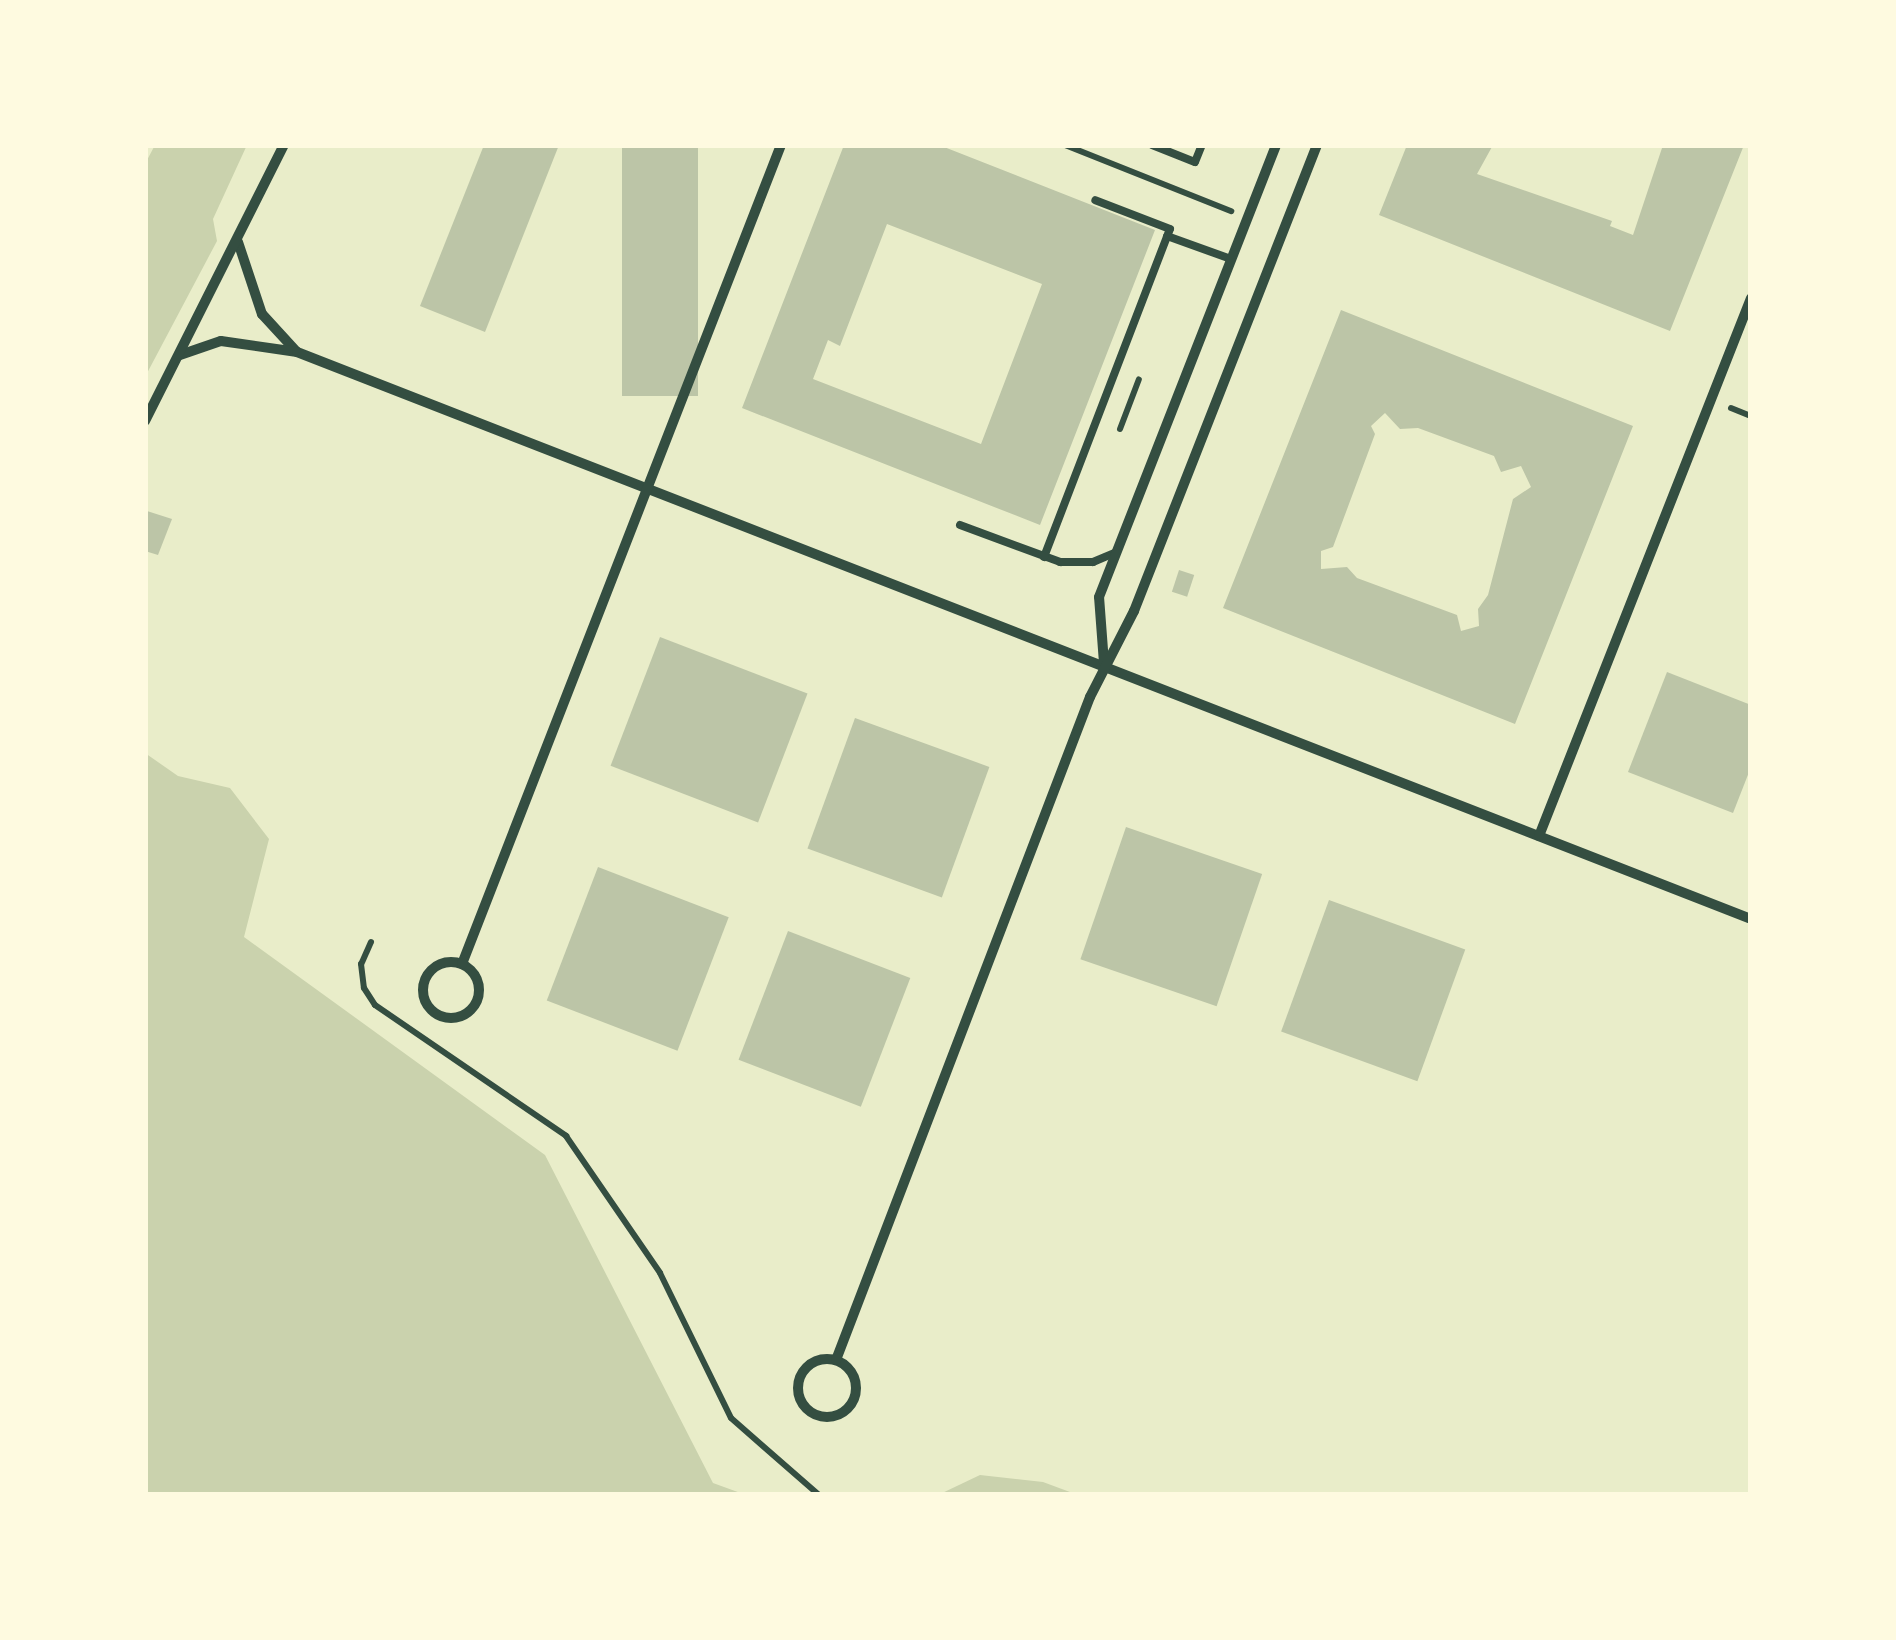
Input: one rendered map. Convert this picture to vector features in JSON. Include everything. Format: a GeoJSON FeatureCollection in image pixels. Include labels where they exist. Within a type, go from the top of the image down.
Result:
{"type":"FeatureCollection","features":[{"type":"Feature","properties":{"kind":"street"},"geometry":{"type":"LineString","coordinates":[[145,421],[284,145]]}},
{"type":"Feature","properties":{"kind":"street"},"geometry":{"type":"LineString","coordinates":[[462,964],[781,145]]}},
{"type":"Feature","properties":{"kind":"street"},"geometry":{"type":"LineString","coordinates":[[1104,664],[1098,608],[1276,145]]}},
{"type":"Feature","properties":{"kind":"street"},"geometry":{"type":"LineString","coordinates":[[836,1360],[1104,664],[1134,612],[1317,145]]}},
{"type":"Feature","properties":{"kind":"street"},"geometry":{"type":"LineString","coordinates":[[238,242],[262,314],[297,352]]}},
{"type":"Feature","properties":{"kind":"street"},"geometry":{"type":"LineString","coordinates":[[1538,836],[1751,298]]}},
{"type":"Feature","properties":{"kind":"street"},"geometry":{"type":"LineString","coordinates":[[180,354],[222,341],[297,352],[1104,664],[1751,920]]}},
{"type":"Feature","properties":{"kind":"street"},"geometry":{"type":"LineString","coordinates":[[443,963],[462,964],[479,985],[476,1002],[456,1018],[438,1015],[425,1001],[428,974],[443,963]]}},
{"type":"Feature","properties":{"kind":"street"},"geometry":{"type":"LineString","coordinates":[[817,1360],[836,1360],[855,1380],[854,1399],[832,1417],[813,1414],[798,1391],[802,1372],[817,1360]]}},
{"type":"Feature","properties":{"kind":"lane"},"geometry":{"type":"LineString","coordinates":[[1152,145],[1196,162],[1202,145]]}},
{"type":"Feature","properties":{"kind":"lane"},"geometry":{"type":"LineString","coordinates":[[1044,556],[1170,229],[1095,200]]}},
{"type":"Feature","properties":{"kind":"lane"},"geometry":{"type":"LineString","coordinates":[[1167,236],[1231,258]]}},
{"type":"Feature","properties":{"kind":"lane"},"geometry":{"type":"LineString","coordinates":[[960,525],[1044,556],[1093,562],[1117,552]]}},
{"type":"Feature","properties":{"kind":"path"},"geometry":{"type":"LineString","coordinates":[[1065,145],[1247,218]]}},
{"type":"Feature","properties":{"kind":"path"},"geometry":{"type":"LineString","coordinates":[[372,942],[361,964],[375,1005],[566,1136],[660,1273],[731,1418],[819,1495]]}},
{"type":"Feature","properties":{"kind":"green space"},"geometry":{"type":"Polygon","coordinates":[[[155,145],[247,145],[213,219],[217,241],[145,377],[145,164],[155,145]]]}},
{"type":"Feature","properties":{"kind":"green space"},"geometry":{"type":"Polygon","coordinates":[[[145,753],[178,776],[230,788],[269,839],[244,937],[545,1155],[713,1483],[746,1495],[145,1495],[145,753]]]}},
{"type":"Feature","properties":{"kind":"green space"},"geometry":{"type":"Polygon","coordinates":[[[980,1475],[1043,1482],[1078,1495],[938,1495],[980,1475]]]}},
{"type":"Feature","properties":{"kind":"building"},"geometry":{"type":"Polygon","coordinates":[[[484,145],[559,145],[485,332],[420,306],[484,145]]]}},
{"type":"Feature","properties":{"kind":"building"},"geometry":{"type":"Polygon","coordinates":[[[622,145],[698,145],[698,396],[622,396],[622,145]]]}},
{"type":"Feature","properties":{"kind":"building"},"geometry":{"type":"Polygon","coordinates":[[[844,145],[939,145],[1155,230],[1040,525],[742,408],[844,145]],[[887,224],[840,346],[828,340],[813,379],[981,444],[1042,284],[887,224]]]}},
{"type":"Feature","properties":{"kind":"building"},"geometry":{"type":"Polygon","coordinates":[[[1407,145],[1493,145],[1477,174],[1612,221],[1610,226],[1633,235],[1663,145],[1744,145],[1670,331],[1379,215],[1407,145]]]}},
{"type":"Feature","properties":{"kind":"building"},"geometry":{"type":"Polygon","coordinates":[[[1341,310],[1633,426],[1515,724],[1223,608],[1341,310]],[[1385,413],[1371,426],[1375,434],[1333,547],[1321,551],[1321,569],[1347,567],[1357,578],[1457,615],[1461,631],[1479,626],[1478,609],[1488,595],[1513,499],[1531,487],[1521,466],[1501,472],[1494,456],[1418,428],[1400,429],[1385,413]]]}},
{"type":"Feature","properties":{"kind":"building"},"geometry":{"type":"Polygon","coordinates":[[[147,511],[172,519],[158,555],[145,551],[147,511]]]}},
{"type":"Feature","properties":{"kind":"building"},"geometry":{"type":"Polygon","coordinates":[[[1179,570],[1194,575],[1187,597],[1172,592],[1179,570]]]}},
{"type":"Feature","properties":{"kind":"building"},"geometry":{"type":"Polygon","coordinates":[[[660,637],[808,694],[758,822],[611,766],[660,637]]]}},
{"type":"Feature","properties":{"kind":"building"},"geometry":{"type":"Polygon","coordinates":[[[1667,672],[1751,705],[1751,767],[1733,813],[1628,772],[1667,672]]]}},
{"type":"Feature","properties":{"kind":"building"},"geometry":{"type":"Polygon","coordinates":[[[855,718],[989,767],[942,898],[807,849],[855,718]]]}},
{"type":"Feature","properties":{"kind":"building"},"geometry":{"type":"Polygon","coordinates":[[[1126,827],[1262,874],[1217,1006],[1080,959],[1126,827]]]}},
{"type":"Feature","properties":{"kind":"building"},"geometry":{"type":"Polygon","coordinates":[[[598,867],[729,917],[677,1051],[547,1001],[598,867]]]}},
{"type":"Feature","properties":{"kind":"building"},"geometry":{"type":"Polygon","coordinates":[[[1329,900],[1465,950],[1417,1081],[1281,1032],[1329,900]]]}},
{"type":"Feature","properties":{"kind":"building"},"geometry":{"type":"Polygon","coordinates":[[[788,931],[910,978],[861,1107],[739,1060],[788,931]]]}}]}
